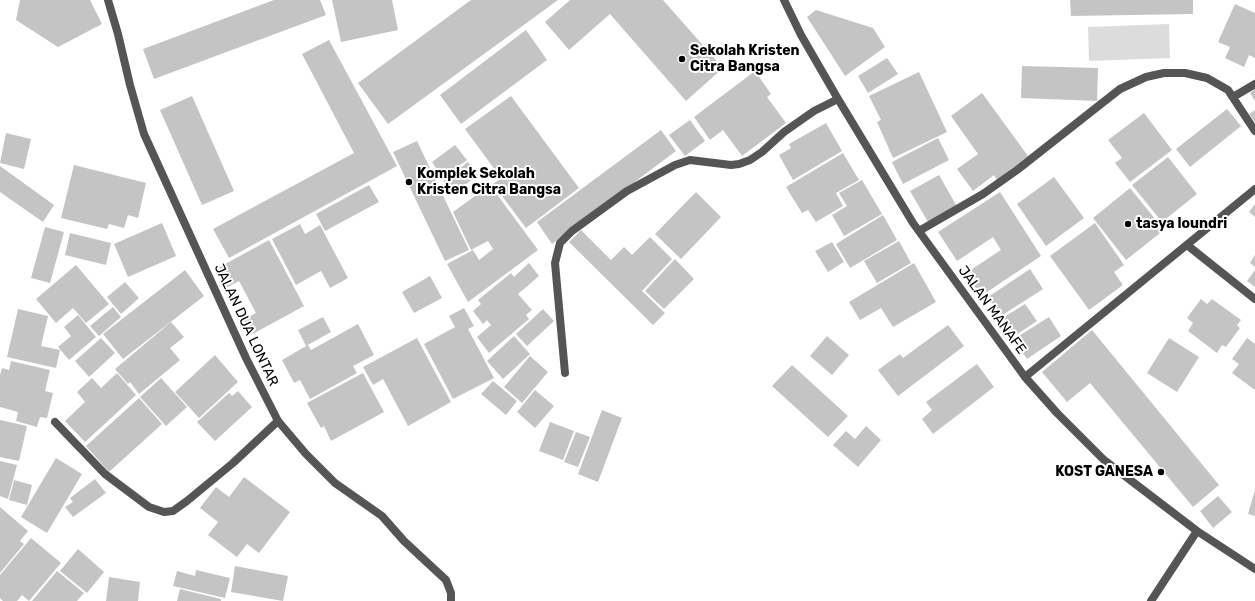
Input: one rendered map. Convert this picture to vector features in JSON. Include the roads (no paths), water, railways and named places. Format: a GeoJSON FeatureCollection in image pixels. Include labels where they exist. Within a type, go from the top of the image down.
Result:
{"type":"FeatureCollection","features":[{"type":"Feature","properties":{"kind":"street","name":"JALAN DUA LONTAR"},"geometry":{"type":"LineString","coordinates":[[108,0],[144,134],[236,337],[278,421],[306,454],[335,483],[382,516],[404,541],[446,580],[451,593],[451,601]]}},
{"type":"Feature","properties":{"kind":"street","name":"JALAN MANAFE"},"geometry":{"type":"LineString","coordinates":[[784,0],[801,35],[838,99],[919,231],[1025,378],[1057,413],[1104,460],[1198,531],[1255,569]]}},
{"type":"Feature","properties":{"kind":"street"},"geometry":{"type":"LineString","coordinates":[[919,231],[983,194],[1017,170],[1120,89],[1146,77],[1164,73],[1185,73],[1208,78],[1228,90],[1255,131]]}},
{"type":"Feature","properties":{"kind":"street"},"geometry":{"type":"LineString","coordinates":[[1233,97],[1255,84]]}},
{"type":"Feature","properties":{"kind":"street"},"geometry":{"type":"LineString","coordinates":[[565,373],[555,263],[560,243],[572,230],[627,191],[675,165],[690,160],[731,165],[750,160],[762,152],[784,132],[814,111],[838,99]]}},
{"type":"Feature","properties":{"kind":"street"},"geometry":{"type":"LineString","coordinates":[[1025,378],[1255,189]]}},
{"type":"Feature","properties":{"kind":"street"},"geometry":{"type":"LineString","coordinates":[[1187,245],[1255,299]]}},
{"type":"Feature","properties":{"kind":"street"},"geometry":{"type":"LineString","coordinates":[[55,422],[105,474],[149,507],[164,512],[173,511],[187,501],[233,463],[278,421]]}},
{"type":"Feature","properties":{"kind":"street"},"geometry":{"type":"LineString","coordinates":[[1151,601],[1198,531]]}},
{"type":"Feature","properties":{"kind":"place","name":"Sekolah Kristen Citra Bangsa"},"geometry":{"type":"Point","coordinates":[682,59]}},
{"type":"Feature","properties":{"kind":"place","name":"Komplek Sekolah Kristen Citra Bangsa"},"geometry":{"type":"Point","coordinates":[409,182]}},
{"type":"Feature","properties":{"kind":"place","name":"tasya loundri"},"geometry":{"type":"Point","coordinates":[1128,224]}},
{"type":"Feature","properties":{"kind":"place","name":"KOST GANESA"},"geometry":{"type":"Point","coordinates":[1161,472]}}]}
